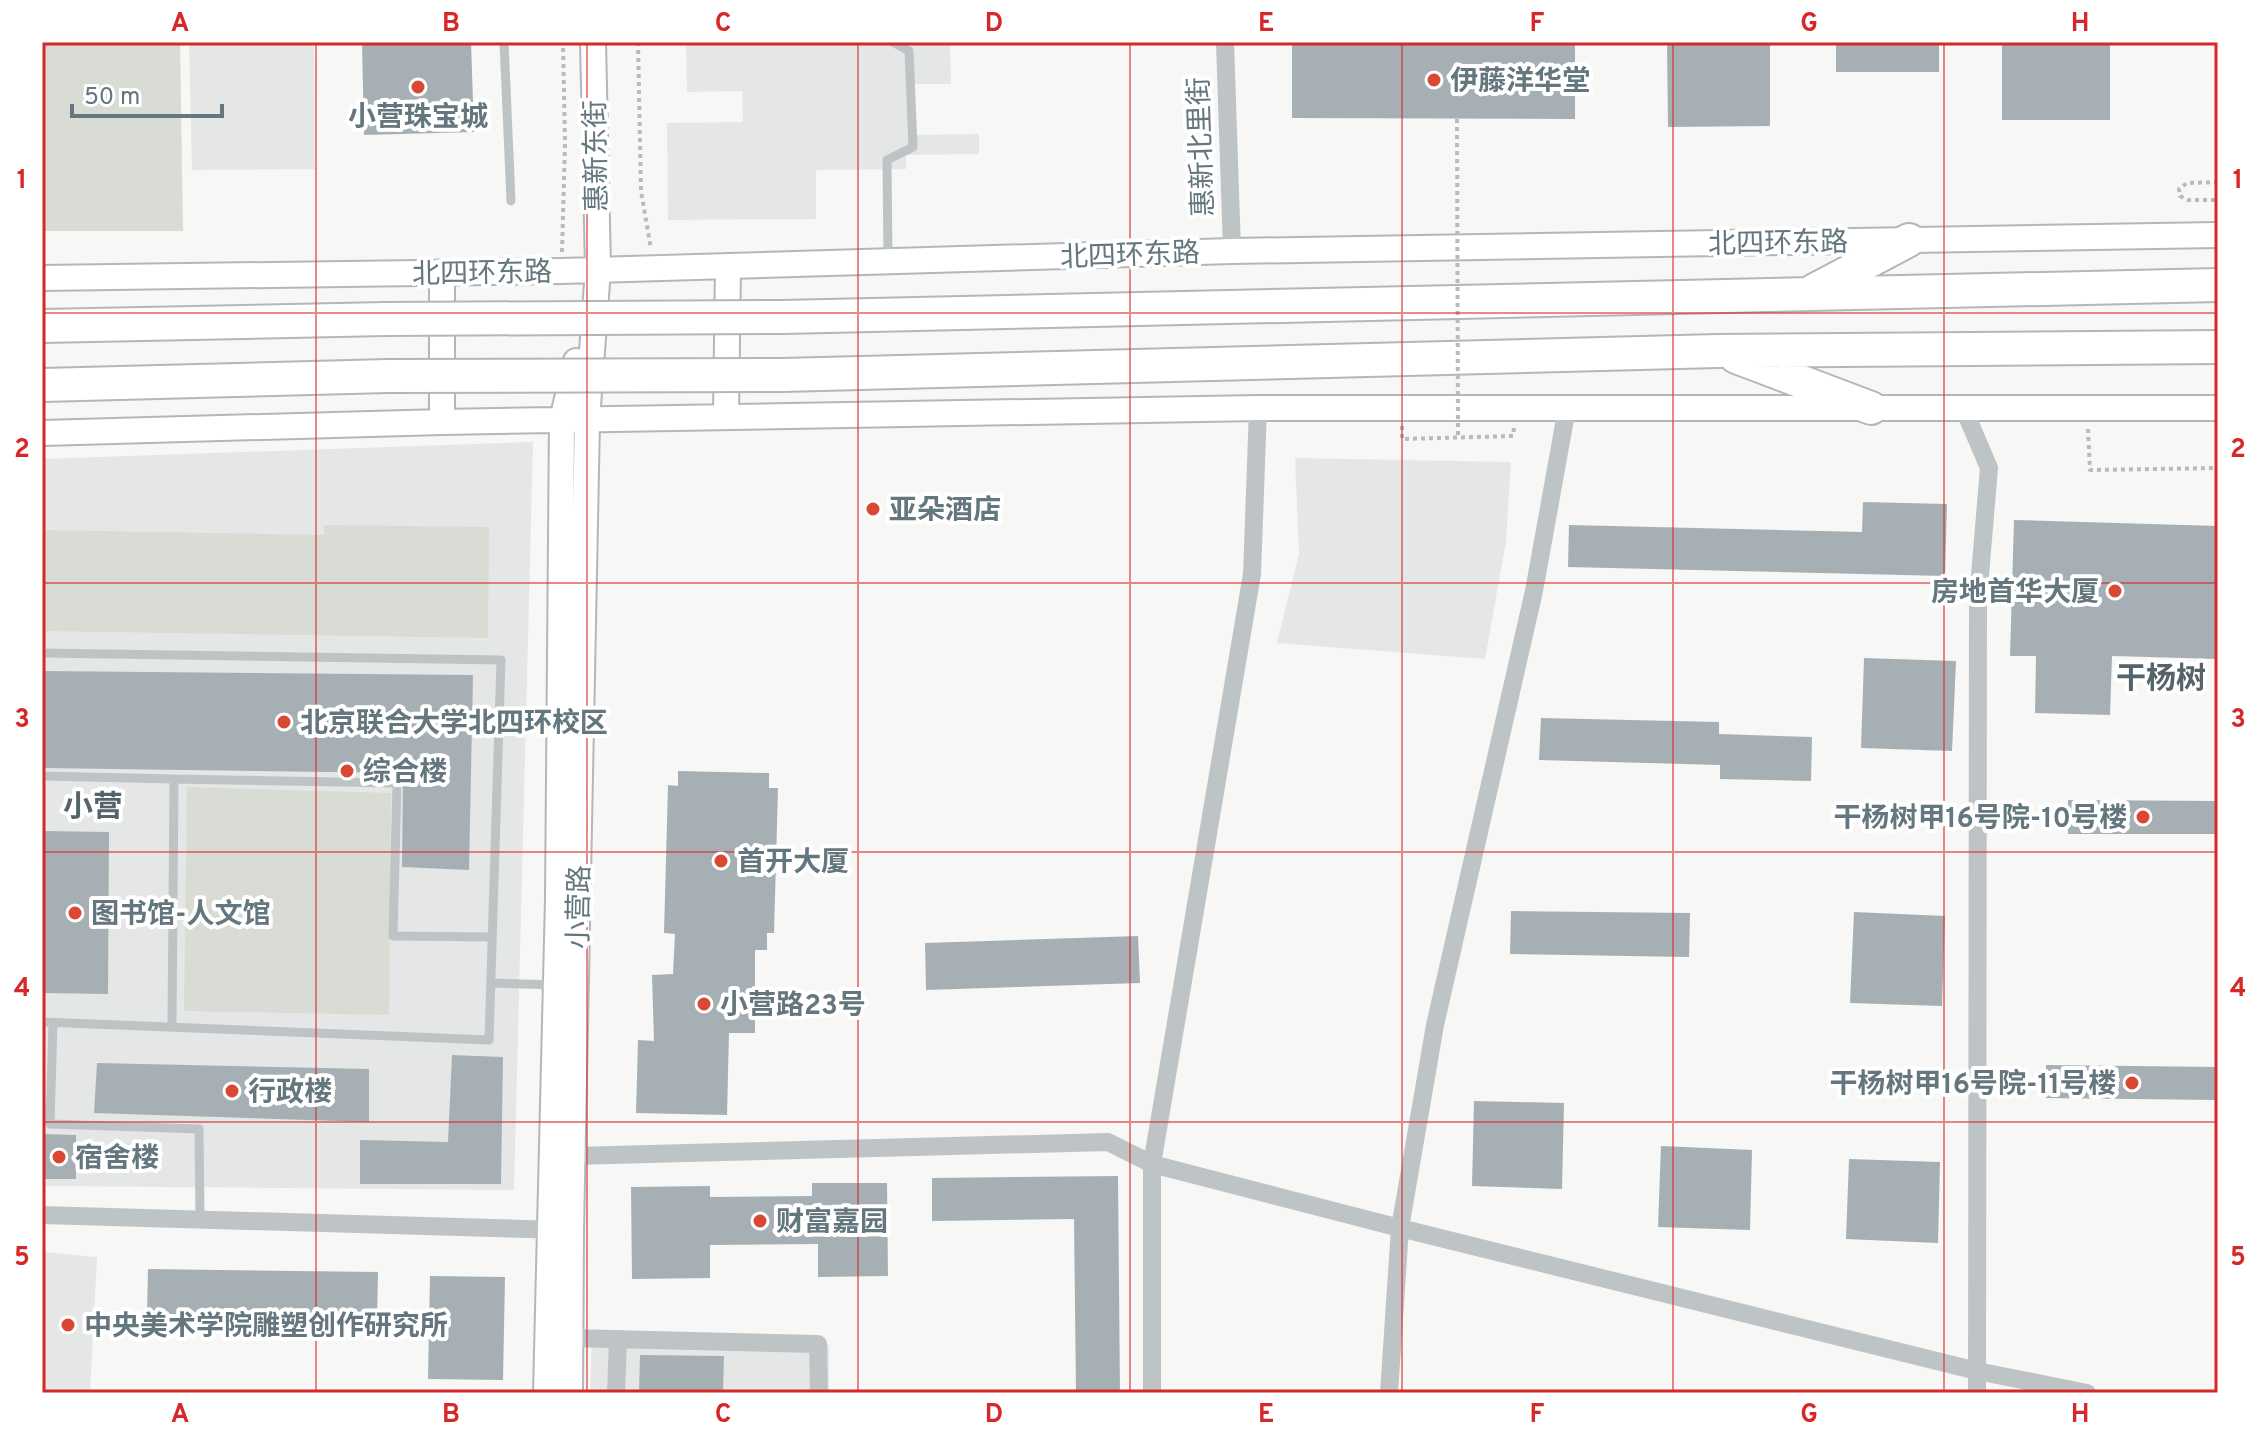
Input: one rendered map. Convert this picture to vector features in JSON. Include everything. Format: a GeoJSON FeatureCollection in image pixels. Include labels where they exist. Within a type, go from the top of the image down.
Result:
{"type":"FeatureCollection","features":[{"type":"Feature","properties":{"kind":"highway"},"geometry":{"type":"LineString","coordinates":[[1808,294],[1909,240]]}},
{"type":"Feature","properties":{"kind":"highway","name":"北四环东路"},"geometry":{"type":"LineString","coordinates":[[42,326],[386,319],[782,317],[2218,285]]}},
{"type":"Feature","properties":{"kind":"highway"},"geometry":{"type":"LineString","coordinates":[[42,385],[388,376],[782,375],[1718,351],[2218,347]]}},
{"type":"Feature","properties":{"kind":"highway"},"geometry":{"type":"LineString","coordinates":[[1718,351],[1871,408]]}},
{"type":"Feature","properties":{"kind":"street","name":"惠新东街"},"geometry":{"type":"LineString","coordinates":[[593,42],[598,269]]}},
{"type":"Feature","properties":{"kind":"street","name":"惠新北里街"},"geometry":{"type":"LineString","coordinates":[[1225,42],[1232,251]]}},
{"type":"Feature","properties":{"kind":"street","name":"北四环东路"},"geometry":{"type":"LineString","coordinates":[[42,278],[561,271],[1232,251],[2218,235]]}},
{"type":"Feature","properties":{"kind":"street"},"geometry":{"type":"LineString","coordinates":[[726,417],[728,266]]}},
{"type":"Feature","properties":{"kind":"street","name":"小营路"},"geometry":{"type":"LineString","coordinates":[[546,1393],[561,1230],[573,1156],[587,420],[598,269]]}},
{"type":"Feature","properties":{"kind":"street","name":"小营路"},"geometry":{"type":"LineString","coordinates":[[570,1393],[571,1338],[561,1230],[551,1180],[562,420],[598,269]]}},
{"type":"Feature","properties":{"kind":"street"},"geometry":{"type":"LineString","coordinates":[[442,272],[442,422]]}},
{"type":"Feature","properties":{"kind":"street"},"geometry":{"type":"LineString","coordinates":[[1963,407],[1989,468],[1978,599],[1977,1393]]}},
{"type":"Feature","properties":{"kind":"street"},"geometry":{"type":"LineString","coordinates":[[1152,1393],[1152,1164],[1252,574],[1258,408]]}},
{"type":"Feature","properties":{"kind":"street"},"geometry":{"type":"LineString","coordinates":[[42,433],[442,422],[1258,408],[2218,408]]}},
{"type":"Feature","properties":{"kind":"street"},"geometry":{"type":"LineString","coordinates":[[1389,1393],[1400,1228],[1435,1025],[1534,591],[1567,408]]}},
{"type":"Feature","properties":{"kind":"street"},"geometry":{"type":"LineString","coordinates":[[551,1180],[573,1156],[1108,1142],[1152,1164],[1400,1228],[1977,1371],[2087,1393]]}},
{"type":"Feature","properties":{"kind":"street"},"geometry":{"type":"LineString","coordinates":[[42,1215],[561,1230]]}},
{"type":"Feature","properties":{"kind":"street"},"geometry":{"type":"LineString","coordinates":[[571,1338],[818,1344],[819,1393]]}},
{"type":"Feature","properties":{"kind":"street"},"geometry":{"type":"LineString","coordinates":[[616,1393],[618,1339]]}},
{"type":"Feature","properties":{"kind":"lane"},"geometry":{"type":"LineString","coordinates":[[504,42],[511,201]]}},
{"type":"Feature","properties":{"kind":"lane"},"geometry":{"type":"LineString","coordinates":[[888,261],[887,160],[913,147],[909,51],[893,42]]}},
{"type":"Feature","properties":{"kind":"lane"},"geometry":{"type":"LineString","coordinates":[[42,653],[501,660],[489,1040],[48,1022],[50,1124],[199,1129],[200,1220]]}},
{"type":"Feature","properties":{"kind":"lane"},"geometry":{"type":"LineString","coordinates":[[42,776],[397,783],[393,936],[492,937]]}},
{"type":"Feature","properties":{"kind":"lane"},"geometry":{"type":"LineString","coordinates":[[172,1027],[174,779]]}},
{"type":"Feature","properties":{"kind":"lane"},"geometry":{"type":"LineString","coordinates":[[491,983],[556,985]]}},
{"type":"Feature","properties":{"kind":"path"},"geometry":{"type":"LineString","coordinates":[[561,271],[565,144],[563,42]]}},
{"type":"Feature","properties":{"kind":"path"},"geometry":{"type":"LineString","coordinates":[[638,42],[641,191],[654,268]]}},
{"type":"Feature","properties":{"kind":"path"},"geometry":{"type":"LineString","coordinates":[[1457,119],[1458,437]]}},
{"type":"Feature","properties":{"kind":"path"},"geometry":{"type":"LineString","coordinates":[[2218,182],[2187,183],[2179,189],[2180,196],[2188,200],[2218,200]]}},
{"type":"Feature","properties":{"kind":"path"},"geometry":{"type":"LineString","coordinates":[[2087,407],[2090,470],[2218,468]]}},
{"type":"Feature","properties":{"kind":"path"},"geometry":{"type":"LineString","coordinates":[[1402,439],[1513,436]]}},
{"type":"Feature","properties":{"kind":"shaded area"},"geometry":{"type":"Polygon","coordinates":[[[42,42],[180,42],[183,231],[42,231],[42,42]]]}},
{"type":"Feature","properties":{"kind":"shaded area"},"geometry":{"type":"Polygon","coordinates":[[[189,42],[314,42],[315,169],[192,170],[189,42]]]}},
{"type":"Feature","properties":{"kind":"shaded area"},"geometry":{"type":"Polygon","coordinates":[[[686,42],[950,42],[951,84],[913,84],[914,135],[979,134],[979,154],[906,155],[906,169],[816,170],[816,219],[668,220],[667,123],[743,122],[742,91],[687,92],[686,42]]]}},
{"type":"Feature","properties":{"kind":"shaded area","name":"北京联合大学北四环校区"},"geometry":{"type":"Polygon","coordinates":[[[533,442],[514,1190],[42,1186],[42,459],[533,442]]]}},
{"type":"Feature","properties":{"kind":"shaded area"},"geometry":{"type":"Polygon","coordinates":[[[1295,458],[1511,462],[1506,541],[1485,659],[1277,643],[1299,554],[1295,458]]]}},
{"type":"Feature","properties":{"kind":"shaded area"},"geometry":{"type":"Polygon","coordinates":[[[324,525],[489,527],[488,638],[42,631],[42,530],[324,535],[324,525]]]}},
{"type":"Feature","properties":{"kind":"shaded area"},"geometry":{"type":"Polygon","coordinates":[[[187,787],[391,793],[389,1015],[184,1011],[187,787]]]}},
{"type":"Feature","properties":{"kind":"shaded area","name":"中央美术学院雕塑创作研究所"},"geometry":{"type":"Polygon","coordinates":[[[42,1252],[97,1257],[90,1393],[42,1393],[42,1252]]]}},
{"type":"Feature","properties":{"kind":"shaded area"},"geometry":{"type":"Polygon","coordinates":[[[592,1332],[823,1338],[829,1346],[829,1393],[590,1393],[592,1332]]]}},
{"type":"Feature","properties":{"kind":"building","name":"小营珠宝城"},"geometry":{"type":"Polygon","coordinates":[[[362,42],[471,42],[474,132],[364,135],[362,42]]]}},
{"type":"Feature","properties":{"kind":"building","name":"伊藤洋华堂"},"geometry":{"type":"Polygon","coordinates":[[[1292,42],[1575,42],[1575,119],[1292,118],[1292,42]]]}},
{"type":"Feature","properties":{"kind":"building"},"geometry":{"type":"Polygon","coordinates":[[[1667,42],[1770,42],[1770,126],[1668,127],[1667,42]]]}},
{"type":"Feature","properties":{"kind":"building"},"geometry":{"type":"Polygon","coordinates":[[[1836,42],[1939,42],[1939,72],[1836,72],[1836,42]]]}},
{"type":"Feature","properties":{"kind":"building"},"geometry":{"type":"Polygon","coordinates":[[[2002,42],[2110,42],[2110,120],[2002,120],[2002,42]]]}},
{"type":"Feature","properties":{"kind":"building"},"geometry":{"type":"Polygon","coordinates":[[[1863,502],[1947,504],[1945,576],[1568,567],[1569,525],[1862,532],[1863,502]]]}},
{"type":"Feature","properties":{"kind":"building","name":"房地首华大厦"},"geometry":{"type":"Polygon","coordinates":[[[2014,520],[2218,526],[2218,659],[2112,656],[2110,715],[2035,713],[2036,656],[2010,656],[2014,520]]]}},
{"type":"Feature","properties":{"kind":"building"},"geometry":{"type":"Polygon","coordinates":[[[1864,658],[1956,661],[1952,751],[1861,748],[1864,658]]]}},
{"type":"Feature","properties":{"kind":"building","name":"综合楼"},"geometry":{"type":"Polygon","coordinates":[[[42,671],[473,675],[469,870],[402,867],[403,773],[42,768],[42,671]]]}},
{"type":"Feature","properties":{"kind":"building"},"geometry":{"type":"Polygon","coordinates":[[[1541,718],[1719,722],[1719,734],[1812,737],[1811,781],[1720,779],[1720,765],[1539,760],[1541,718]]]}},
{"type":"Feature","properties":{"kind":"building"},"geometry":{"type":"Polygon","coordinates":[[[678,771],[769,773],[769,788],[778,788],[774,933],[767,933],[767,950],[755,950],[755,1033],[729,1033],[727,1115],[636,1113],[638,1040],[654,1041],[652,975],[673,974],[675,934],[664,933],[668,785],[678,786],[678,771]]]}},
{"type":"Feature","properties":{"kind":"building","name":"干杨树甲16号院-10号楼"},"geometry":{"type":"Polygon","coordinates":[[[2068,800],[2218,801],[2218,834],[2068,834],[2068,800]]]}},
{"type":"Feature","properties":{"kind":"building","name":"图书馆-人文馆"},"geometry":{"type":"Polygon","coordinates":[[[42,831],[109,832],[108,994],[42,993],[42,831]]]}},
{"type":"Feature","properties":{"kind":"building"},"geometry":{"type":"Polygon","coordinates":[[[1511,911],[1690,913],[1689,957],[1510,954],[1511,911]]]}},
{"type":"Feature","properties":{"kind":"building"},"geometry":{"type":"Polygon","coordinates":[[[1854,912],[1945,916],[1942,1006],[1850,1003],[1854,912]]]}},
{"type":"Feature","properties":{"kind":"building"},"geometry":{"type":"Polygon","coordinates":[[[1138,936],[1140,983],[926,990],[925,943],[1138,936]]]}},
{"type":"Feature","properties":{"kind":"building","name":"行政楼"},"geometry":{"type":"Polygon","coordinates":[[[452,1055],[503,1057],[501,1184],[360,1184],[360,1140],[448,1142],[452,1055]]]}},
{"type":"Feature","properties":{"kind":"building","name":"行政楼"},"geometry":{"type":"Polygon","coordinates":[[[97,1063],[369,1069],[369,1122],[94,1113],[97,1063]]]}},
{"type":"Feature","properties":{"kind":"building","name":"干杨树甲16号院-11号楼"},"geometry":{"type":"Polygon","coordinates":[[[2046,1065],[2218,1067],[2218,1100],[2046,1098],[2046,1065]]]}},
{"type":"Feature","properties":{"kind":"building"},"geometry":{"type":"Polygon","coordinates":[[[1474,1101],[1564,1103],[1562,1189],[1472,1186],[1474,1101]]]}},
{"type":"Feature","properties":{"kind":"building","name":"宿舍楼"},"geometry":{"type":"Polygon","coordinates":[[[42,1134],[76,1135],[76,1179],[42,1179],[42,1134]]]}},
{"type":"Feature","properties":{"kind":"building"},"geometry":{"type":"Polygon","coordinates":[[[1661,1146],[1752,1150],[1750,1230],[1658,1227],[1661,1146]]]}},
{"type":"Feature","properties":{"kind":"building"},"geometry":{"type":"Polygon","coordinates":[[[1849,1159],[1940,1162],[1938,1243],[1846,1239],[1849,1159]]]}},
{"type":"Feature","properties":{"kind":"building"},"geometry":{"type":"Polygon","coordinates":[[[1118,1176],[1120,1393],[1076,1393],[1074,1219],[932,1221],[932,1178],[1118,1176]]]}},
{"type":"Feature","properties":{"kind":"building","name":"财富嘉园"},"geometry":{"type":"Polygon","coordinates":[[[812,1183],[887,1183],[888,1276],[818,1277],[818,1244],[710,1245],[710,1278],[632,1279],[631,1187],[710,1186],[710,1197],[812,1196],[812,1183]]]}},
{"type":"Feature","properties":{"kind":"building"},"geometry":{"type":"Polygon","coordinates":[[[148,1269],[378,1272],[377,1320],[147,1316],[148,1269]]]}},
{"type":"Feature","properties":{"kind":"building"},"geometry":{"type":"Polygon","coordinates":[[[430,1276],[505,1277],[503,1380],[428,1379],[430,1276]]]}},
{"type":"Feature","properties":{"kind":"building"},"geometry":{"type":"Polygon","coordinates":[[[640,1355],[724,1356],[723,1393],[639,1393],[640,1355]]]}},
{"type":"Feature","properties":{"kind":"place","name":"伊藤洋华堂"},"geometry":{"type":"Point","coordinates":[1434,80]}},
{"type":"Feature","properties":{"kind":"place","name":"小营珠宝城"},"geometry":{"type":"Point","coordinates":[418,87]}},
{"type":"Feature","properties":{"kind":"place","name":"亚朵酒店"},"geometry":{"type":"Point","coordinates":[873,509]}},
{"type":"Feature","properties":{"kind":"place","name":"房地首华大厦"},"geometry":{"type":"Point","coordinates":[2115,591]}},
{"type":"Feature","properties":{"kind":"place","name":"北京联合大学北四环校区"},"geometry":{"type":"Point","coordinates":[284,722]}},
{"type":"Feature","properties":{"kind":"place","name":"综合楼"},"geometry":{"type":"Point","coordinates":[347,771]}},
{"type":"Feature","properties":{"kind":"place","name":"干杨树甲16号院-10号楼"},"geometry":{"type":"Point","coordinates":[2143,817]}},
{"type":"Feature","properties":{"kind":"place","name":"首开大厦"},"geometry":{"type":"Point","coordinates":[721,861]}},
{"type":"Feature","properties":{"kind":"place","name":"图书馆-人文馆"},"geometry":{"type":"Point","coordinates":[75,913]}},
{"type":"Feature","properties":{"kind":"place","name":"小营路23号"},"geometry":{"type":"Point","coordinates":[704,1004]}},
{"type":"Feature","properties":{"kind":"place","name":"干杨树甲16号院-11号楼"},"geometry":{"type":"Point","coordinates":[2132,1083]}},
{"type":"Feature","properties":{"kind":"place","name":"行政楼"},"geometry":{"type":"Point","coordinates":[232,1091]}},
{"type":"Feature","properties":{"kind":"place","name":"宿舍楼"},"geometry":{"type":"Point","coordinates":[59,1157]}},
{"type":"Feature","properties":{"kind":"place","name":"财富嘉园"},"geometry":{"type":"Point","coordinates":[760,1221]}},
{"type":"Feature","properties":{"kind":"place","name":"中央美术学院雕塑创作研究所"},"geometry":{"type":"Point","coordinates":[68,1325]}},
{"type":"Feature","properties":{"kind":"district","name":"干杨树"},"geometry":{"type":"Point","coordinates":[2161,678]}},
{"type":"Feature","properties":{"kind":"district","name":"小营"},"geometry":{"type":"Point","coordinates":[93,806]}}]}
